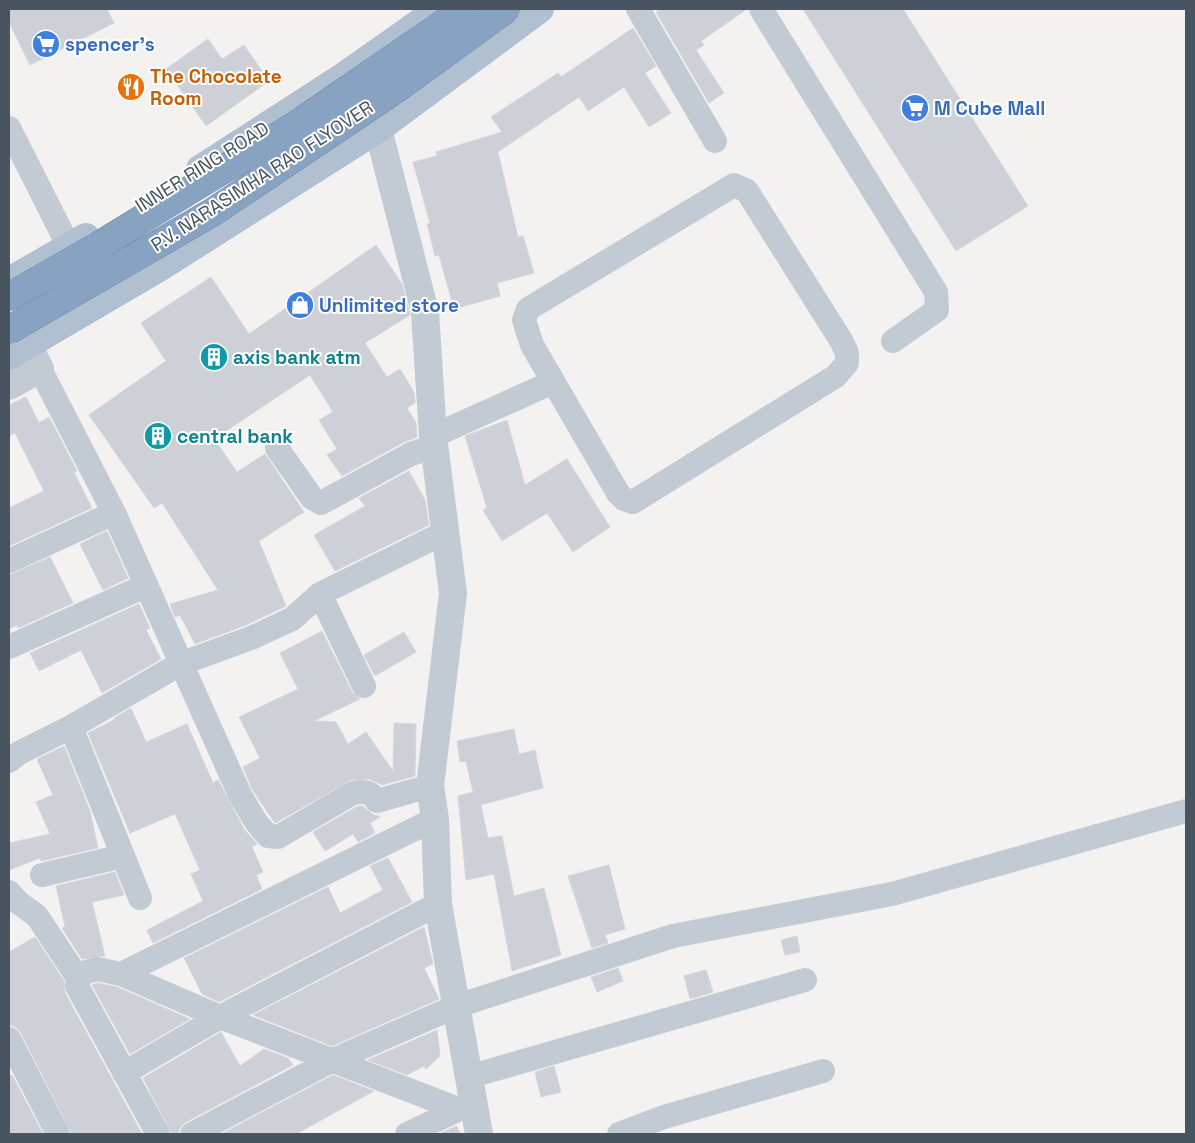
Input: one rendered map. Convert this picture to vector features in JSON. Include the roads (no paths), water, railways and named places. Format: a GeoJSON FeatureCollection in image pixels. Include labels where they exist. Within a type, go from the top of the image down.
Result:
{"type":"FeatureCollection","features":[{"type":"Feature","properties":{"kind":"highway","name":"P.V. NARASIMHA RAO FLYOVER"},"geometry":{"type":"LineString","coordinates":[[9,297],[106,241],[284,132],[464,9]]}},
{"type":"Feature","properties":{"kind":"highway","name":"P.V. NARASIMHA RAO FLYOVER"},"geometry":{"type":"LineString","coordinates":[[22,350],[213,212],[396,89],[506,9]]}},
{"type":"Feature","properties":{"kind":"main road","name":"INNER RING ROAD"},"geometry":{"type":"LineString","coordinates":[[9,281],[134,210],[344,76],[439,9]]}},
{"type":"Feature","properties":{"kind":"main road"},"geometry":{"type":"LineString","coordinates":[[22,350],[159,268],[378,129],[540,9]]}},
{"type":"Feature","properties":{"kind":"street"},"geometry":{"type":"LineString","coordinates":[[638,9],[715,141]]}},
{"type":"Feature","properties":{"kind":"street"},"geometry":{"type":"LineString","coordinates":[[761,9],[936,292],[937,310],[893,341]]}},
{"type":"Feature","properties":{"kind":"street"},"geometry":{"type":"LineString","coordinates":[[344,76],[378,129],[425,312],[434,441],[453,593],[430,786],[436,819],[438,904],[457,1006],[467,1096],[479,1134]]}},
{"type":"Feature","properties":{"kind":"street"},"geometry":{"type":"LineString","coordinates":[[9,128],[69,247]]}},
{"type":"Feature","properties":{"kind":"street"},"geometry":{"type":"LineString","coordinates":[[734,185],[748,191],[847,353],[847,364],[836,376],[633,502],[624,499],[618,493],[553,382],[532,345],[524,320],[528,309],[734,185]]}},
{"type":"Feature","properties":{"kind":"street"},"geometry":{"type":"LineString","coordinates":[[9,386],[22,350]]}},
{"type":"Feature","properties":{"kind":"street"},"geometry":{"type":"LineString","coordinates":[[22,350],[114,513],[240,795],[256,822],[268,836],[278,837],[353,793],[365,791],[372,794],[377,800],[430,786]]}},
{"type":"Feature","properties":{"kind":"street"},"geometry":{"type":"LineString","coordinates":[[277,448],[312,498],[321,503],[434,441],[553,382]]}},
{"type":"Feature","properties":{"kind":"street"},"geometry":{"type":"LineString","coordinates":[[9,561],[114,513]]}},
{"type":"Feature","properties":{"kind":"street"},"geometry":{"type":"LineString","coordinates":[[12,757],[71,727],[180,664],[251,638],[292,619],[320,594],[446,532]]}},
{"type":"Feature","properties":{"kind":"street"},"geometry":{"type":"LineString","coordinates":[[9,647],[145,586]]}},
{"type":"Feature","properties":{"kind":"street"},"geometry":{"type":"LineString","coordinates":[[320,594],[364,686]]}},
{"type":"Feature","properties":{"kind":"street"},"geometry":{"type":"LineString","coordinates":[[71,727],[140,898]]}},
{"type":"Feature","properties":{"kind":"street"},"geometry":{"type":"LineString","coordinates":[[192,1134],[331,1061],[457,1006],[673,936],[892,894],[1186,811]]}},
{"type":"Feature","properties":{"kind":"street"},"geometry":{"type":"LineString","coordinates":[[121,974],[436,819]]}},
{"type":"Feature","properties":{"kind":"street"},"geometry":{"type":"LineString","coordinates":[[42,875],[124,856]]}},
{"type":"Feature","properties":{"kind":"street"},"geometry":{"type":"LineString","coordinates":[[9,892],[18,903],[37,916],[78,978],[77,986],[158,1134]]}},
{"type":"Feature","properties":{"kind":"street"},"geometry":{"type":"LineString","coordinates":[[124,1073],[220,1017],[438,904]]}},
{"type":"Feature","properties":{"kind":"street"},"geometry":{"type":"LineString","coordinates":[[78,978],[97,969],[121,974],[220,1017],[331,1061],[467,1096]]}},
{"type":"Feature","properties":{"kind":"street"},"geometry":{"type":"LineString","coordinates":[[407,1134],[467,1096],[805,980]]}},
{"type":"Feature","properties":{"kind":"street"},"geometry":{"type":"LineString","coordinates":[[9,1039],[58,1134]]}},
{"type":"Feature","properties":{"kind":"street"},"geometry":{"type":"LineString","coordinates":[[619,1134],[664,1117],[823,1071]]}},
{"type":"Feature","properties":{"kind":"place","name":"spencer's"},"geometry":{"type":"Point","coordinates":[46,44]}},
{"type":"Feature","properties":{"kind":"place","name":"The Chocolate Room"},"geometry":{"type":"Point","coordinates":[131,87]}},
{"type":"Feature","properties":{"kind":"place","name":"M Cube Mall"},"geometry":{"type":"Point","coordinates":[915,108]}},
{"type":"Feature","properties":{"kind":"place","name":"Unlimited store"},"geometry":{"type":"Point","coordinates":[300,305]}},
{"type":"Feature","properties":{"kind":"place","name":"axis bank atm"},"geometry":{"type":"Point","coordinates":[214,357]}},
{"type":"Feature","properties":{"kind":"place","name":"central bank"},"geometry":{"type":"Point","coordinates":[158,436]}}]}
